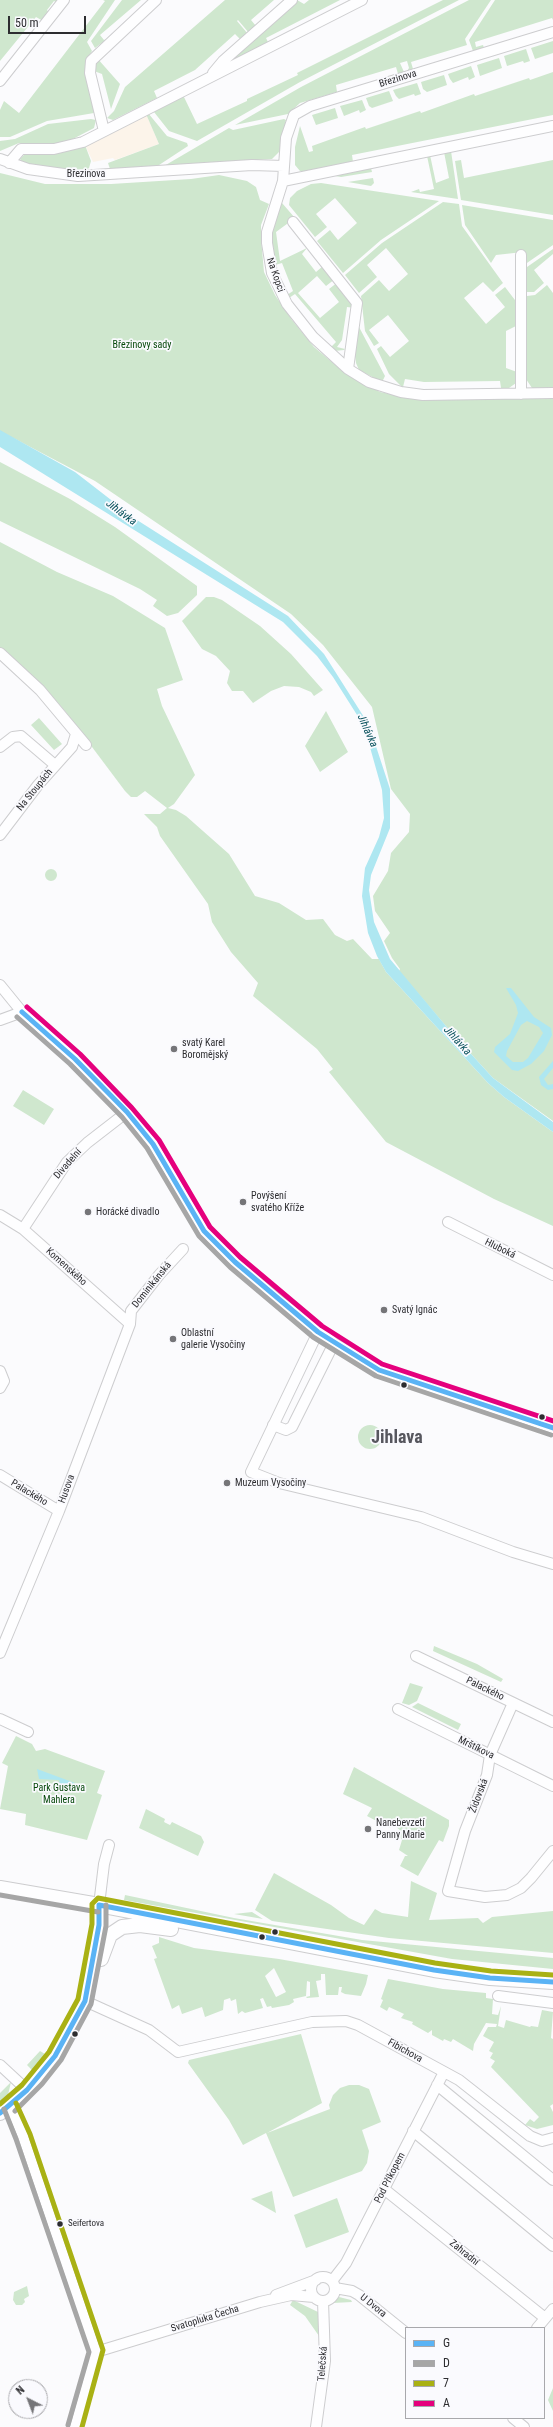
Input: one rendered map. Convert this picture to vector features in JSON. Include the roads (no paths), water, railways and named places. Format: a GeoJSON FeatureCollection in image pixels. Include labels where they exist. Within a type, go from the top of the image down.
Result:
{"type":"FeatureCollection","features":[{"type":"Feature","properties":{"kind":"main road"},"geometry":{"type":"LineString","coordinates":[[0,1888],[99,1905],[241,1934],[434,1970],[490,1978],[553,1982]]}},
{"type":"Feature","properties":{"kind":"main road"},"geometry":{"type":"LineString","coordinates":[[5,2109],[27,2090],[55,2056],[85,2001],[90,1983],[100,1926],[99,1905]]}},
{"type":"Feature","properties":{"kind":"main road"},"geometry":{"type":"LineString","coordinates":[[90,1983],[110,1935],[122,1927],[140,1925],[241,1934]]}},
{"type":"Feature","properties":{"kind":"street"},"geometry":{"type":"LineString","coordinates":[[0,81],[64,0]]}},
{"type":"Feature","properties":{"kind":"street"},"geometry":{"type":"LineString","coordinates":[[104,131],[90,73],[91,61],[156,0]]}},
{"type":"Feature","properties":{"kind":"street","name":"Březinova"},"geometry":{"type":"LineString","coordinates":[[211,76],[223,61],[292,0]]}},
{"type":"Feature","properties":{"kind":"street","name":"Březinova"},"geometry":{"type":"LineString","coordinates":[[5,161],[21,149],[54,149],[66,147],[104,131],[362,0]]}},
{"type":"Feature","properties":{"kind":"street","name":"Březinova"},"geometry":{"type":"LineString","coordinates":[[283,181],[286,138],[294,115],[302,109],[553,32]]}},
{"type":"Feature","properties":{"kind":"street"},"geometry":{"type":"LineString","coordinates":[[283,181],[293,181],[553,126]]}},
{"type":"Feature","properties":{"kind":"street","name":"Březinova"},"geometry":{"type":"LineString","coordinates":[[5,161],[28,169],[78,176],[252,164],[284,166]]}},
{"type":"Feature","properties":{"kind":"street","name":"Na Kopci"},"geometry":{"type":"LineString","coordinates":[[283,181],[267,232],[267,254],[276,283],[287,304],[313,337],[348,369],[370,382],[401,392],[423,395],[553,393]]}},
{"type":"Feature","properties":{"kind":"street"},"geometry":{"type":"LineString","coordinates":[[293,222],[357,303],[348,369]]}},
{"type":"Feature","properties":{"kind":"street"},"geometry":{"type":"LineString","coordinates":[[521,255],[521,394]]}},
{"type":"Feature","properties":{"kind":"street","name":"Na Stoupách"},"geometry":{"type":"LineString","coordinates":[[0,653],[44,695],[76,734],[72,747],[55,765],[0,835]]}},
{"type":"Feature","properties":{"kind":"street"},"geometry":{"type":"LineString","coordinates":[[0,746],[13,737],[21,736],[55,765]]}},
{"type":"Feature","properties":{"kind":"street"},"geometry":{"type":"LineString","coordinates":[[0,985],[22,1012],[75,1059],[127,1112],[153,1144],[204,1231],[234,1262],[318,1332],[379,1370],[553,1428]]}},
{"type":"Feature","properties":{"kind":"street"},"geometry":{"type":"LineString","coordinates":[[0,1020],[22,1012]]}},
{"type":"Feature","properties":{"kind":"street","name":"Divadelní"},"geometry":{"type":"LineString","coordinates":[[23,1229],[67,1162],[87,1143],[127,1112]]}},
{"type":"Feature","properties":{"kind":"street","name":"Komenského"},"geometry":{"type":"LineString","coordinates":[[0,1215],[23,1229],[130,1324]]}},
{"type":"Feature","properties":{"kind":"street","name":"Hluboká"},"geometry":{"type":"LineString","coordinates":[[448,1222],[553,1275]]}},
{"type":"Feature","properties":{"kind":"street","name":"Dominikánská"},"geometry":{"type":"LineString","coordinates":[[130,1324],[131,1311],[134,1305],[183,1249]]}},
{"type":"Feature","properties":{"kind":"street","name":"Husova"},"geometry":{"type":"LineString","coordinates":[[0,1653],[59,1511],[130,1324]]}},
{"type":"Feature","properties":{"kind":"street"},"geometry":{"type":"LineString","coordinates":[[318,1332],[310,1353],[251,1472],[279,1483],[406,1514],[553,1564]]}},
{"type":"Feature","properties":{"kind":"street"},"geometry":{"type":"LineString","coordinates":[[274,1425],[286,1430],[292,1427],[334,1343]]}},
{"type":"Feature","properties":{"kind":"street"},"geometry":{"type":"LineString","coordinates":[[0,1371],[4,1381],[0,1388]]}},
{"type":"Feature","properties":{"kind":"street","name":"Palackého"},"geometry":{"type":"LineString","coordinates":[[0,1475],[59,1511]]}},
{"type":"Feature","properties":{"kind":"street","name":"Palackého"},"geometry":{"type":"LineString","coordinates":[[416,1656],[553,1722]]}},
{"type":"Feature","properties":{"kind":"street","name":"Židovská"},"geometry":{"type":"LineString","coordinates":[[513,1703],[490,1755],[487,1775],[465,1831],[448,1891],[485,1897],[507,1895],[521,1888],[553,1851]]}},
{"type":"Feature","properties":{"kind":"street","name":"Mrštíkova"},"geometry":{"type":"LineString","coordinates":[[398,1709],[553,1786]]}},
{"type":"Feature","properties":{"kind":"street"},"geometry":{"type":"LineString","coordinates":[[0,1719],[28,1732]]}},
{"type":"Feature","properties":{"kind":"street"},"geometry":{"type":"LineString","coordinates":[[99,1905],[104,1864],[109,1845]]}},
{"type":"Feature","properties":{"kind":"street"},"geometry":{"type":"LineString","coordinates":[[498,1996],[553,2003]]}},
{"type":"Feature","properties":{"kind":"street","name":"Fibichova"},"geometry":{"type":"LineString","coordinates":[[85,2001],[148,2030],[178,2052],[312,2022],[336,2020],[358,2025],[473,2088],[530,2136],[542,2141],[553,2138]]}},
{"type":"Feature","properties":{"kind":"street"},"geometry":{"type":"LineString","coordinates":[[0,2065],[27,2090]]}},
{"type":"Feature","properties":{"kind":"street","name":"Pod Příkopem"},"geometry":{"type":"LineString","coordinates":[[334,2284],[444,2072]]}},
{"type":"Feature","properties":{"kind":"street"},"geometry":{"type":"LineString","coordinates":[[437,2085],[553,2180]]}},
{"type":"Feature","properties":{"kind":"street"},"geometry":{"type":"LineString","coordinates":[[5,2109],[23,2136],[96,2352],[75,2427]]}},
{"type":"Feature","properties":{"kind":"street"},"geometry":{"type":"LineString","coordinates":[[413,2131],[553,2246]]}},
{"type":"Feature","properties":{"kind":"street","name":"Zahradní"},"geometry":{"type":"LineString","coordinates":[[384,2189],[545,2318]]}},
{"type":"Feature","properties":{"kind":"street"},"geometry":{"type":"LineString","coordinates":[[260,2302],[290,2288],[324,2277],[334,2284],[332,2297],[319,2299],[312,2288],[316,2280]]}},
{"type":"Feature","properties":{"kind":"street","name":"U Dvora"},"geometry":{"type":"LineString","coordinates":[[334,2284],[360,2295],[405,2332]]}},
{"type":"Feature","properties":{"kind":"street","name":"Svatopluka Čecha"},"geometry":{"type":"LineString","coordinates":[[96,2352],[260,2302],[291,2295],[319,2299]]}},
{"type":"Feature","properties":{"kind":"street","name":"Telečská"},"geometry":{"type":"LineString","coordinates":[[316,2427],[325,2361],[319,2299]]}},
{"type":"Feature","properties":{"kind":"street"},"geometry":{"type":"LineString","coordinates":[[537,2327],[553,2309]]}},
{"type":"Feature","properties":{"kind":"street"},"geometry":{"type":"LineString","coordinates":[[514,2419],[524,2427]]}},
{"type":"Feature","properties":{"kind":"water","name":"Jihlávka"},"geometry":{"type":"Polygon","coordinates":[[[0,430],[75,472],[137,520],[288,616],[324,654],[369,725],[390,789],[390,828],[371,875],[369,890],[374,922],[390,959],[451,1032],[493,1078],[553,1122],[553,1132],[504,1097],[488,1083],[386,972],[377,956],[368,933],[362,896],[365,868],[379,837],[384,818],[382,790],[364,726],[333,677],[317,656],[283,622],[0,447],[0,430]]]}},
{"type":"Feature","properties":{"kind":"water"},"geometry":{"type":"Polygon","coordinates":[[[506,988],[511,988],[534,1017],[551,1028],[552,1035],[544,1051],[531,1064],[518,1071],[512,1070],[494,1052],[495,1047],[510,1034],[518,1013],[516,1005],[506,988]],[[527,1021],[521,1025],[507,1051],[506,1056],[513,1062],[523,1062],[528,1058],[543,1033],[539,1027],[527,1021]]]}},
{"type":"Feature","properties":{"kind":"water"},"geometry":{"type":"Polygon","coordinates":[[[553,1061],[553,1068],[544,1079],[548,1085],[553,1084],[553,1089],[548,1090],[541,1085],[539,1077],[553,1061]]]}},
{"type":"Feature","properties":{"kind":"water"},"geometry":{"type":"Polygon","coordinates":[[[37,1769],[75,1783],[64,1791],[61,1789],[59,1780],[39,1779],[37,1769]]]}},
{"type":"Feature","properties":{"kind":"place","name":"svatý Karel Boromějský"},"geometry":{"type":"Point","coordinates":[174,1049]}},
{"type":"Feature","properties":{"kind":"place","name":"Povýšení svatého Kříže"},"geometry":{"type":"Point","coordinates":[243,1202]}},
{"type":"Feature","properties":{"kind":"place","name":"Horácké divadlo"},"geometry":{"type":"Point","coordinates":[88,1212]}},
{"type":"Feature","properties":{"kind":"place","name":"Svatý Ignác"},"geometry":{"type":"Point","coordinates":[384,1310]}},
{"type":"Feature","properties":{"kind":"place","name":"Oblastní galerie Vysočiny"},"geometry":{"type":"Point","coordinates":[173,1339]}},
{"type":"Feature","properties":{"kind":"place","name":"Muzeum Vysočiny"},"geometry":{"type":"Point","coordinates":[227,1483]}},
{"type":"Feature","properties":{"kind":"place","name":"Nanebevzetí Panny Marie"},"geometry":{"type":"Point","coordinates":[368,1829]}},
{"type":"Feature","properties":{"kind":"place","name":"Seifertova"},"geometry":{"type":"Point","coordinates":[60,2224]}},
{"type":"Feature","properties":{"kind":"district","name":"Jihlava"},"geometry":{"type":"Point","coordinates":[397,1438]}},
{"type":"Feature","properties":{"kind":"park label","name":"Březinovy sady"},"geometry":{"type":"Point","coordinates":[142,345]}},
{"type":"Feature","properties":{"kind":"park label","name":"Park Gustava Mahlera"},"geometry":{"type":"Point","coordinates":[59,1794]}}]}
